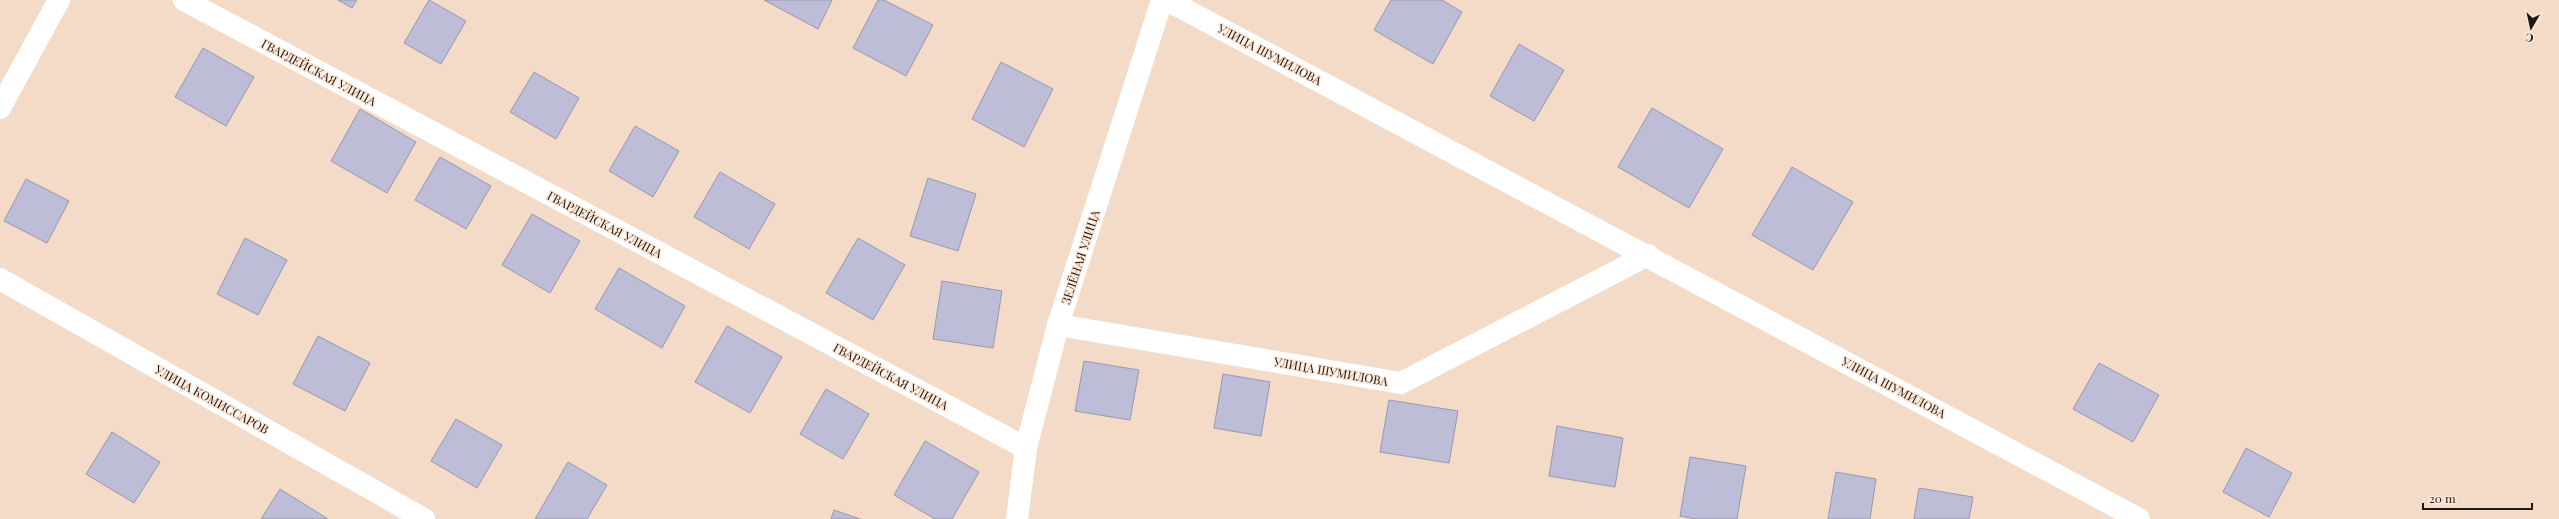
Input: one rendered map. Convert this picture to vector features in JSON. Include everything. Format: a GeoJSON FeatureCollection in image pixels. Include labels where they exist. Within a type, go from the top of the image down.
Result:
{"type":"FeatureCollection","features":[{"type":"Feature","properties":{"kind":"street"},"geometry":{"type":"LineString","coordinates":[[0,108],[59,0]]}},
{"type":"Feature","properties":{"kind":"street","name":"ГВАРДЕЙСКАЯ УЛИЦА"},"geometry":{"type":"LineString","coordinates":[[184,0],[1026,448]]}},
{"type":"Feature","properties":{"kind":"street","name":"ЗЕЛЁНАЯ УЛИЦА"},"geometry":{"type":"LineString","coordinates":[[1017,519],[1026,448],[1058,325],[1162,0]]}},
{"type":"Feature","properties":{"kind":"street","name":"УЛИЦА ШУМИЛОВА"},"geometry":{"type":"LineString","coordinates":[[1167,0],[1648,255],[2140,519]]}},
{"type":"Feature","properties":{"kind":"street","name":"УЛИЦА ШУМИЛОВА"},"geometry":{"type":"LineString","coordinates":[[1058,325],[1401,383],[1648,255]]}},
{"type":"Feature","properties":{"kind":"street","name":"УЛИЦА КОМИССАРОВ"},"geometry":{"type":"LineString","coordinates":[[0,279],[424,519]]}},
{"type":"Feature","properties":{"kind":"building"},"geometry":{"type":"Polygon","coordinates":[[[338,0],[357,0],[352,8],[338,0]]]}},
{"type":"Feature","properties":{"kind":"building"},"geometry":{"type":"Polygon","coordinates":[[[429,0],[466,21],[441,64],[404,43],[429,0]]]}},
{"type":"Feature","properties":{"kind":"building"},"geometry":{"type":"Polygon","coordinates":[[[764,0],[832,0],[818,29],[764,0]]]}},
{"type":"Feature","properties":{"kind":"building"},"geometry":{"type":"Polygon","coordinates":[[[878,0],[884,0],[933,25],[906,76],[853,48],[878,0]]]}},
{"type":"Feature","properties":{"kind":"building"},"geometry":{"type":"Polygon","coordinates":[[[1391,0],[1442,0],[1462,12],[1433,64],[1374,30],[1391,0]]]}},
{"type":"Feature","properties":{"kind":"building"},"geometry":{"type":"Polygon","coordinates":[[[1519,44],[1564,70],[1534,121],[1490,96],[1519,44]]]}},
{"type":"Feature","properties":{"kind":"building"},"geometry":{"type":"Polygon","coordinates":[[[203,48],[254,77],[226,126],[175,97],[203,48]]]}},
{"type":"Feature","properties":{"kind":"building"},"geometry":{"type":"Polygon","coordinates":[[[1001,62],[1053,89],[1024,147],[972,119],[1001,62]]]}},
{"type":"Feature","properties":{"kind":"building"},"geometry":{"type":"Polygon","coordinates":[[[534,72],[579,98],[556,139],[510,112],[534,72]]]}},
{"type":"Feature","properties":{"kind":"building"},"geometry":{"type":"Polygon","coordinates":[[[1652,108],[1723,149],[1689,208],[1618,167],[1652,108]]]}},
{"type":"Feature","properties":{"kind":"building"},"geometry":{"type":"Polygon","coordinates":[[[360,109],[416,142],[387,193],[331,161],[360,109]]]}},
{"type":"Feature","properties":{"kind":"building"},"geometry":{"type":"Polygon","coordinates":[[[635,126],[679,151],[653,197],[609,171],[635,126]]]}},
{"type":"Feature","properties":{"kind":"building"},"geometry":{"type":"Polygon","coordinates":[[[440,157],[491,186],[466,229],[415,200],[440,157]]]}},
{"type":"Feature","properties":{"kind":"building"},"geometry":{"type":"Polygon","coordinates":[[[1792,167],[1853,202],[1813,270],[1752,235],[1792,167]]]}},
{"type":"Feature","properties":{"kind":"building"},"geometry":{"type":"Polygon","coordinates":[[[720,172],[775,204],[749,249],[694,217],[720,172]]]}},
{"type":"Feature","properties":{"kind":"building"},"geometry":{"type":"Polygon","coordinates":[[[928,178],[976,194],[958,251],[910,236],[928,178]]]}},
{"type":"Feature","properties":{"kind":"building"},"geometry":{"type":"Polygon","coordinates":[[[26,179],[69,201],[47,243],[4,221],[26,179]]]}},
{"type":"Feature","properties":{"kind":"building"},"geometry":{"type":"Polygon","coordinates":[[[532,214],[580,241],[550,293],[502,265],[532,214]]]}},
{"type":"Feature","properties":{"kind":"building"},"geometry":{"type":"Polygon","coordinates":[[[245,238],[287,260],[258,315],[217,294],[245,238]]]}},
{"type":"Feature","properties":{"kind":"building"},"geometry":{"type":"Polygon","coordinates":[[[858,238],[905,265],[873,320],[826,293],[858,238]]]}},
{"type":"Feature","properties":{"kind":"building"},"geometry":{"type":"Polygon","coordinates":[[[619,268],[685,306],[662,348],[595,309],[619,268]]]}},
{"type":"Feature","properties":{"kind":"building"},"geometry":{"type":"Polygon","coordinates":[[[942,281],[1002,291],[993,348],[933,339],[942,281]]]}},
{"type":"Feature","properties":{"kind":"building"},"geometry":{"type":"Polygon","coordinates":[[[727,326],[782,357],[750,413],[695,382],[727,326]]]}},
{"type":"Feature","properties":{"kind":"building"},"geometry":{"type":"Polygon","coordinates":[[[318,336],[370,363],[345,411],[293,384],[318,336]]]}},
{"type":"Feature","properties":{"kind":"building"},"geometry":{"type":"Polygon","coordinates":[[[1084,361],[1139,370],[1130,420],[1075,411],[1084,361]]]}},
{"type":"Feature","properties":{"kind":"building"},"geometry":{"type":"Polygon","coordinates":[[[2099,363],[2159,395],[2133,442],[2073,409],[2099,363]]]}},
{"type":"Feature","properties":{"kind":"building"},"geometry":{"type":"Polygon","coordinates":[[[1223,374],[1270,382],[1261,436],[1214,428],[1223,374]]]}},
{"type":"Feature","properties":{"kind":"building"},"geometry":{"type":"Polygon","coordinates":[[[826,389],[869,414],[843,459],[800,434],[826,389]]]}},
{"type":"Feature","properties":{"kind":"building"},"geometry":{"type":"Polygon","coordinates":[[[1389,400],[1458,411],[1449,463],[1380,452],[1389,400]]]}},
{"type":"Feature","properties":{"kind":"building"},"geometry":{"type":"Polygon","coordinates":[[[456,419],[502,445],[477,488],[431,461],[456,419]]]}},
{"type":"Feature","properties":{"kind":"building"},"geometry":{"type":"Polygon","coordinates":[[[1557,426],[1623,438],[1615,487],[1549,476],[1557,426]]]}},
{"type":"Feature","properties":{"kind":"building"},"geometry":{"type":"Polygon","coordinates":[[[112,432],[160,462],[134,503],[86,474],[112,432]]]}},
{"type":"Feature","properties":{"kind":"building"},"geometry":{"type":"Polygon","coordinates":[[[925,441],[979,472],[952,519],[935,519],[894,495],[925,441]]]}},
{"type":"Feature","properties":{"kind":"building"},"geometry":{"type":"Polygon","coordinates":[[[2246,448],[2292,473],[2269,517],[2223,492],[2246,448]]]}},
{"type":"Feature","properties":{"kind":"building"},"geometry":{"type":"Polygon","coordinates":[[[1690,457],[1746,466],[1737,519],[1696,519],[1680,516],[1690,457]]]}},
{"type":"Feature","properties":{"kind":"building"},"geometry":{"type":"Polygon","coordinates":[[[568,462],[607,485],[587,519],[535,519],[568,462]]]}},
{"type":"Feature","properties":{"kind":"building"},"geometry":{"type":"Polygon","coordinates":[[[1836,472],[1876,479],[1870,519],[1828,519],[1836,472]]]}},
{"type":"Feature","properties":{"kind":"building"},"geometry":{"type":"Polygon","coordinates":[[[1919,488],[1973,497],[1969,519],[1914,519],[1919,488]]]}},
{"type":"Feature","properties":{"kind":"building"},"geometry":{"type":"Polygon","coordinates":[[[280,489],[328,519],[261,519],[280,489]]]}},
{"type":"Feature","properties":{"kind":"building"},"geometry":{"type":"Polygon","coordinates":[[[834,510],[860,519],[831,519],[834,510]]]}}]}
